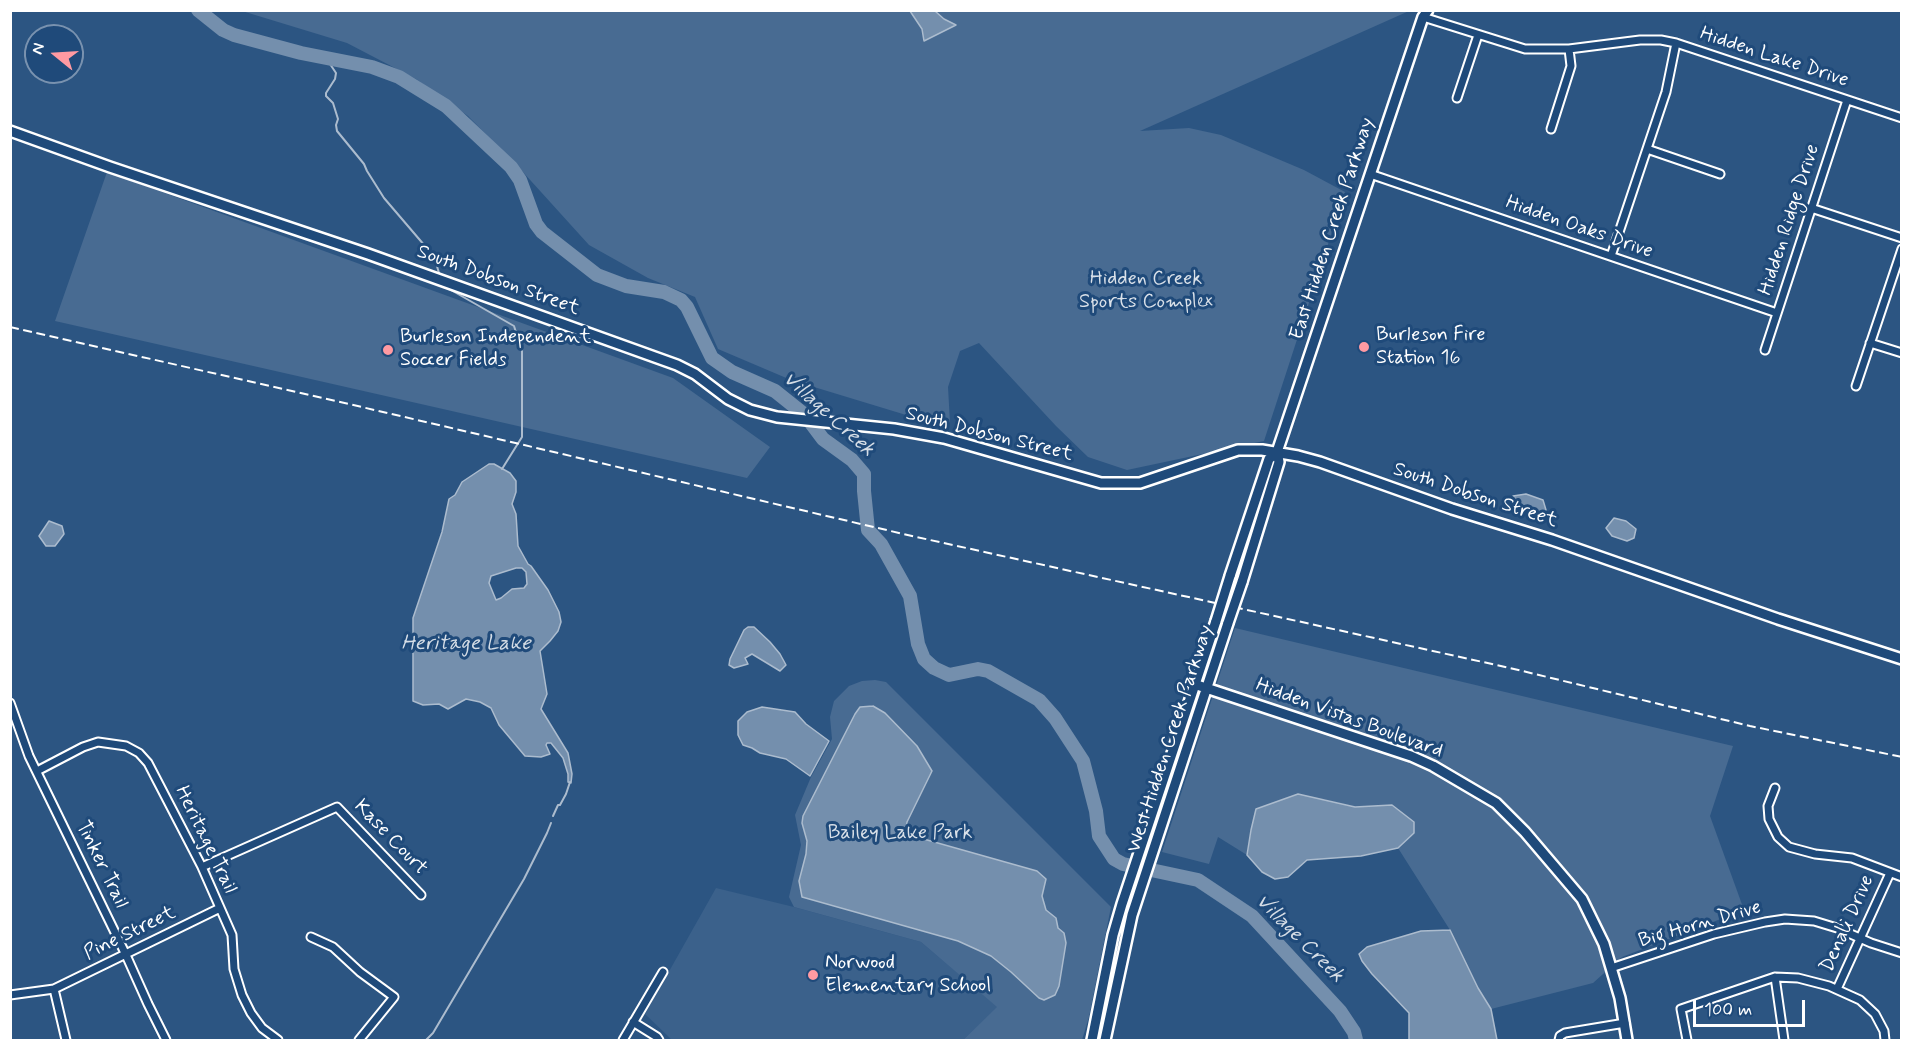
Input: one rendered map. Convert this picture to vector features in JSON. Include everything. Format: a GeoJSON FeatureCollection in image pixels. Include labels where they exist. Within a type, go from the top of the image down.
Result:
{"type":"FeatureCollection","features":[{"type":"Feature","properties":{"kind":"street","name":"Hidden Lake Drive"},"geometry":{"type":"LineString","coordinates":[[1425,13],[1479,35],[1525,49],[1569,49],[1640,40],[1676,43],[1902,118]]}},
{"type":"Feature","properties":{"kind":"street","name":"East Hidden Creek Parkway"},"geometry":{"type":"LineString","coordinates":[[1277,452],[1425,13]]}},
{"type":"Feature","properties":{"kind":"street"},"geometry":{"type":"LineString","coordinates":[[1458,98],[1479,35]]}},
{"type":"Feature","properties":{"kind":"street"},"geometry":{"type":"LineString","coordinates":[[1611,256],[1666,92],[1676,43]]}},
{"type":"Feature","properties":{"kind":"street"},"geometry":{"type":"LineString","coordinates":[[1551,129],[1571,66],[1569,49]]}},
{"type":"Feature","properties":{"kind":"street","name":"Hidden Ridge Drive"},"geometry":{"type":"LineString","coordinates":[[1765,350],[1847,100]]}},
{"type":"Feature","properties":{"kind":"street","name":"South Dobson Street"},"geometry":{"type":"LineString","coordinates":[[10,131],[368,254],[666,361],[695,374],[728,399],[777,417],[894,429],[944,438],[1101,483],[1140,483],[1238,450],[1254,449],[1277,452],[1320,462],[1452,509],[1552,540],[1778,619],[1902,659]]}},
{"type":"Feature","properties":{"kind":"street"},"geometry":{"type":"LineString","coordinates":[[1647,149],[1720,174]]}},
{"type":"Feature","properties":{"kind":"street","name":"Hidden Oaks Drive"},"geometry":{"type":"LineString","coordinates":[[1370,174],[1777,313]]}},
{"type":"Feature","properties":{"kind":"street"},"geometry":{"type":"LineString","coordinates":[[1811,208],[1902,238]]}},
{"type":"Feature","properties":{"kind":"street"},"geometry":{"type":"LineString","coordinates":[[1856,386],[1902,249]]}},
{"type":"Feature","properties":{"kind":"street"},"geometry":{"type":"LineString","coordinates":[[1870,342],[1902,353]]}},
{"type":"Feature","properties":{"kind":"street","name":"West Hidden Creek Parkway"},"geometry":{"type":"LineString","coordinates":[[1092,1041],[1106,968],[1122,904],[1269,459],[1277,452],[1279,462],[1242,582],[1132,915],[1105,1041]]}},
{"type":"Feature","properties":{"kind":"street","name":"Hidden Vistas Boulevard"},"geometry":{"type":"LineString","coordinates":[[1194,684],[1411,756],[1433,766],[1496,804],[1525,832],[1581,899],[1604,944],[1620,998],[1627,1041]]}},
{"type":"Feature","properties":{"kind":"street","name":"Tinker Trail"},"geometry":{"type":"LineString","coordinates":[[10,703],[29,756],[166,1041]]}},
{"type":"Feature","properties":{"kind":"street","name":"Heritage Trail"},"geometry":{"type":"LineString","coordinates":[[37,771],[83,747],[98,742],[126,746],[139,753],[148,764],[202,867],[232,935],[234,969],[242,995],[262,1028],[278,1041]]}},
{"type":"Feature","properties":{"kind":"street"},"geometry":{"type":"LineString","coordinates":[[1775,788],[1768,806],[1769,819],[1778,837],[1790,847],[1815,854],[1852,858],[1902,877]]}},
{"type":"Feature","properties":{"kind":"street","name":"Kase Court"},"geometry":{"type":"LineString","coordinates":[[202,867],[338,807],[421,895]]}},
{"type":"Feature","properties":{"kind":"street","name":"Denali Drive"},"geometry":{"type":"LineString","coordinates":[[1837,989],[1890,873]]}},
{"type":"Feature","properties":{"kind":"street","name":"Pine Street"},"geometry":{"type":"LineString","coordinates":[[10,995],[54,989],[220,908]]}},
{"type":"Feature","properties":{"kind":"street","name":"Big Horn Drive"},"geometry":{"type":"LineString","coordinates":[[1611,968],[1714,934],[1785,919],[1814,921],[1837,927],[1902,953]]}},
{"type":"Feature","properties":{"kind":"street"},"geometry":{"type":"LineString","coordinates":[[311,937],[333,947],[360,972],[394,997],[360,1041]]}},
{"type":"Feature","properties":{"kind":"street"},"geometry":{"type":"LineString","coordinates":[[623,1041],[663,972]]}},
{"type":"Feature","properties":{"kind":"street"},"geometry":{"type":"LineString","coordinates":[[1775,977],[1784,1041]]}},
{"type":"Feature","properties":{"kind":"street"},"geometry":{"type":"LineString","coordinates":[[1687,1041],[1681,1009],[1775,977],[1798,978],[1829,986],[1860,1000],[1875,1014],[1884,1030],[1885,1041]]}},
{"type":"Feature","properties":{"kind":"street"},"geometry":{"type":"LineString","coordinates":[[54,989],[66,1041]]}},
{"type":"Feature","properties":{"kind":"street"},"geometry":{"type":"LineString","coordinates":[[633,1022],[657,1037],[659,1041]]}},
{"type":"Feature","properties":{"kind":"street"},"geometry":{"type":"LineString","coordinates":[[1558,1041],[1565,1033],[1625,1023]]}},
{"type":"Feature","properties":{"kind":"shaded area","name":"Norwood Elementary School"},"geometry":{"type":"Polygon","coordinates":[[[716,888],[921,942],[998,1007],[963,1040],[672,1040],[645,1014],[716,888]]]}},
{"type":"Feature","properties":{"kind":"green space","name":"Hidden Creek Sports Complex"},"geometry":{"type":"Polygon","coordinates":[[[242,11],[1409,11],[1140,131],[1189,128],[1221,135],[1304,170],[1345,192],[1264,441],[1127,470],[1088,457],[979,343],[960,351],[948,387],[950,423],[939,425],[791,380],[718,349],[695,297],[648,278],[589,245],[468,116],[416,79],[347,43],[242,11]]]}},
{"type":"Feature","properties":{"kind":"green space","name":"Burleson Independent Soccer Fields"},"geometry":{"type":"Polygon","coordinates":[[[107,172],[673,378],[770,447],[747,478],[55,321],[107,172]]]}},
{"type":"Feature","properties":{"kind":"green space"},"geometry":{"type":"Polygon","coordinates":[[[1235,628],[1733,746],[1710,816],[1744,910],[1622,957],[1593,983],[1491,1009],[1478,988],[1450,930],[1398,848],[1414,833],[1392,806],[1355,807],[1323,799],[1251,830],[1247,855],[1218,837],[1209,864],[1162,852],[1235,628]]]}},
{"type":"Feature","properties":{"kind":"green space","name":"Bailey Lake Park"},"geometry":{"type":"Polygon","coordinates":[[[862,681],[886,682],[1111,907],[1089,1017],[1082,1040],[963,1040],[997,1007],[921,942],[794,907],[789,897],[801,845],[795,815],[811,777],[832,739],[830,717],[834,701],[849,686],[862,681]]]}},
{"type":"Feature","properties":{"kind":"water"},"geometry":{"type":"Polygon","coordinates":[[[910,11],[935,11],[956,25],[924,41],[922,29],[910,11]]]}},
{"type":"Feature","properties":{"kind":"water","name":"Heritage Lake"},"geometry":{"type":"Polygon","coordinates":[[[489,464],[494,464],[510,473],[516,481],[516,492],[512,504],[516,514],[518,546],[528,564],[548,590],[559,612],[561,622],[558,631],[540,651],[547,694],[541,709],[568,753],[572,774],[571,783],[568,782],[563,758],[551,743],[546,745],[550,754],[541,757],[525,756],[499,725],[491,708],[480,702],[466,699],[448,709],[439,704],[423,705],[413,701],[413,618],[442,532],[449,499],[455,495],[462,482],[489,464]],[[522,568],[491,576],[489,583],[496,600],[512,589],[524,588],[527,584],[526,572],[522,568]]]}},
{"type":"Feature","properties":{"kind":"water"},"geometry":{"type":"Polygon","coordinates":[[[1526,494],[1543,500],[1546,510],[1540,514],[1524,508],[1513,496],[1526,494]]]}},
{"type":"Feature","properties":{"kind":"water"},"geometry":{"type":"Polygon","coordinates":[[[1614,518],[1626,521],[1636,529],[1634,538],[1627,541],[1612,536],[1606,528],[1614,518]]]}},
{"type":"Feature","properties":{"kind":"water"},"geometry":{"type":"Polygon","coordinates":[[[49,521],[62,526],[64,534],[55,546],[46,546],[39,536],[49,521]]]}},
{"type":"Feature","properties":{"kind":"water"},"geometry":{"type":"Polygon","coordinates":[[[754,627],[780,654],[786,665],[780,671],[752,654],[745,658],[748,664],[734,668],[729,665],[744,630],[754,627]]]}},
{"type":"Feature","properties":{"kind":"water"},"geometry":{"type":"Polygon","coordinates":[[[873,706],[885,713],[917,746],[932,771],[907,822],[906,830],[913,836],[1037,871],[1046,879],[1042,896],[1046,910],[1056,918],[1058,928],[1064,933],[1066,943],[1059,986],[1055,995],[1044,1000],[1039,998],[991,956],[958,941],[802,897],[799,881],[807,841],[802,823],[803,816],[855,714],[860,707],[873,706]]]}},
{"type":"Feature","properties":{"kind":"water"},"geometry":{"type":"Polygon","coordinates":[[[762,707],[795,712],[806,724],[829,741],[810,776],[786,759],[760,753],[743,745],[738,735],[738,721],[747,712],[762,707]]]}},
{"type":"Feature","properties":{"kind":"water"},"geometry":{"type":"Polygon","coordinates":[[[1298,794],[1355,807],[1392,805],[1414,822],[1414,833],[1398,848],[1361,856],[1307,860],[1288,877],[1275,879],[1262,872],[1247,855],[1256,809],[1298,794]]]}},
{"type":"Feature","properties":{"kind":"water"},"geometry":{"type":"Polygon","coordinates":[[[1450,930],[1478,988],[1491,1009],[1497,1040],[1409,1040],[1409,1013],[1372,974],[1359,954],[1367,947],[1421,931],[1450,930]]]}},
{"type":"Feature","properties":{"kind":"waterway","name":"Village Creek"},"geometry":{"type":"LineString","coordinates":[[198,10],[223,30],[234,35],[301,53],[372,67],[399,77],[446,106],[511,167],[520,180],[536,224],[542,232],[597,275],[626,286],[664,292],[681,300],[687,307],[712,358],[732,372],[775,391],[805,415],[823,439],[852,460],[864,474],[868,530],[881,544],[910,596],[918,644],[924,659],[934,668],[949,675],[978,669],[988,671],[1039,700],[1055,718],[1083,761],[1096,811],[1099,836],[1114,859],[1123,864],[1198,880],[1252,916],[1340,1011],[1354,1032],[1356,1040]]}},
{"type":"Feature","properties":{"kind":"waterway"},"geometry":{"type":"LineString","coordinates":[[326,58],[336,73],[326,96],[333,103],[338,119],[337,131],[364,164],[384,198],[425,246],[436,263],[439,273]]}},
{"type":"Feature","properties":{"kind":"waterway"},"geometry":{"type":"LineString","coordinates":[[444,286],[514,326],[522,351],[522,437],[502,469]]}},
{"type":"Feature","properties":{"kind":"waterway"},"geometry":{"type":"LineString","coordinates":[[553,816],[570,782]]}},
{"type":"Feature","properties":{"kind":"waterway"},"geometry":{"type":"LineString","coordinates":[[426,1040],[433,1033],[524,879],[551,823]]}},
{"type":"Feature","properties":{"kind":"railway"},"geometry":{"type":"LineString","coordinates":[[10,327],[912,536],[1510,668],[1750,726],[1902,757]]}},
{"type":"Feature","properties":{"kind":"place","name":"Burleson Fire Station 16"},"geometry":{"type":"Point","coordinates":[1364,347]}},
{"type":"Feature","properties":{"kind":"place","name":"Burleson Independent Soccer Fields"},"geometry":{"type":"Point","coordinates":[388,350]}},
{"type":"Feature","properties":{"kind":"place","name":"Norwood Elementary School"},"geometry":{"type":"Point","coordinates":[813,975]}}]}
